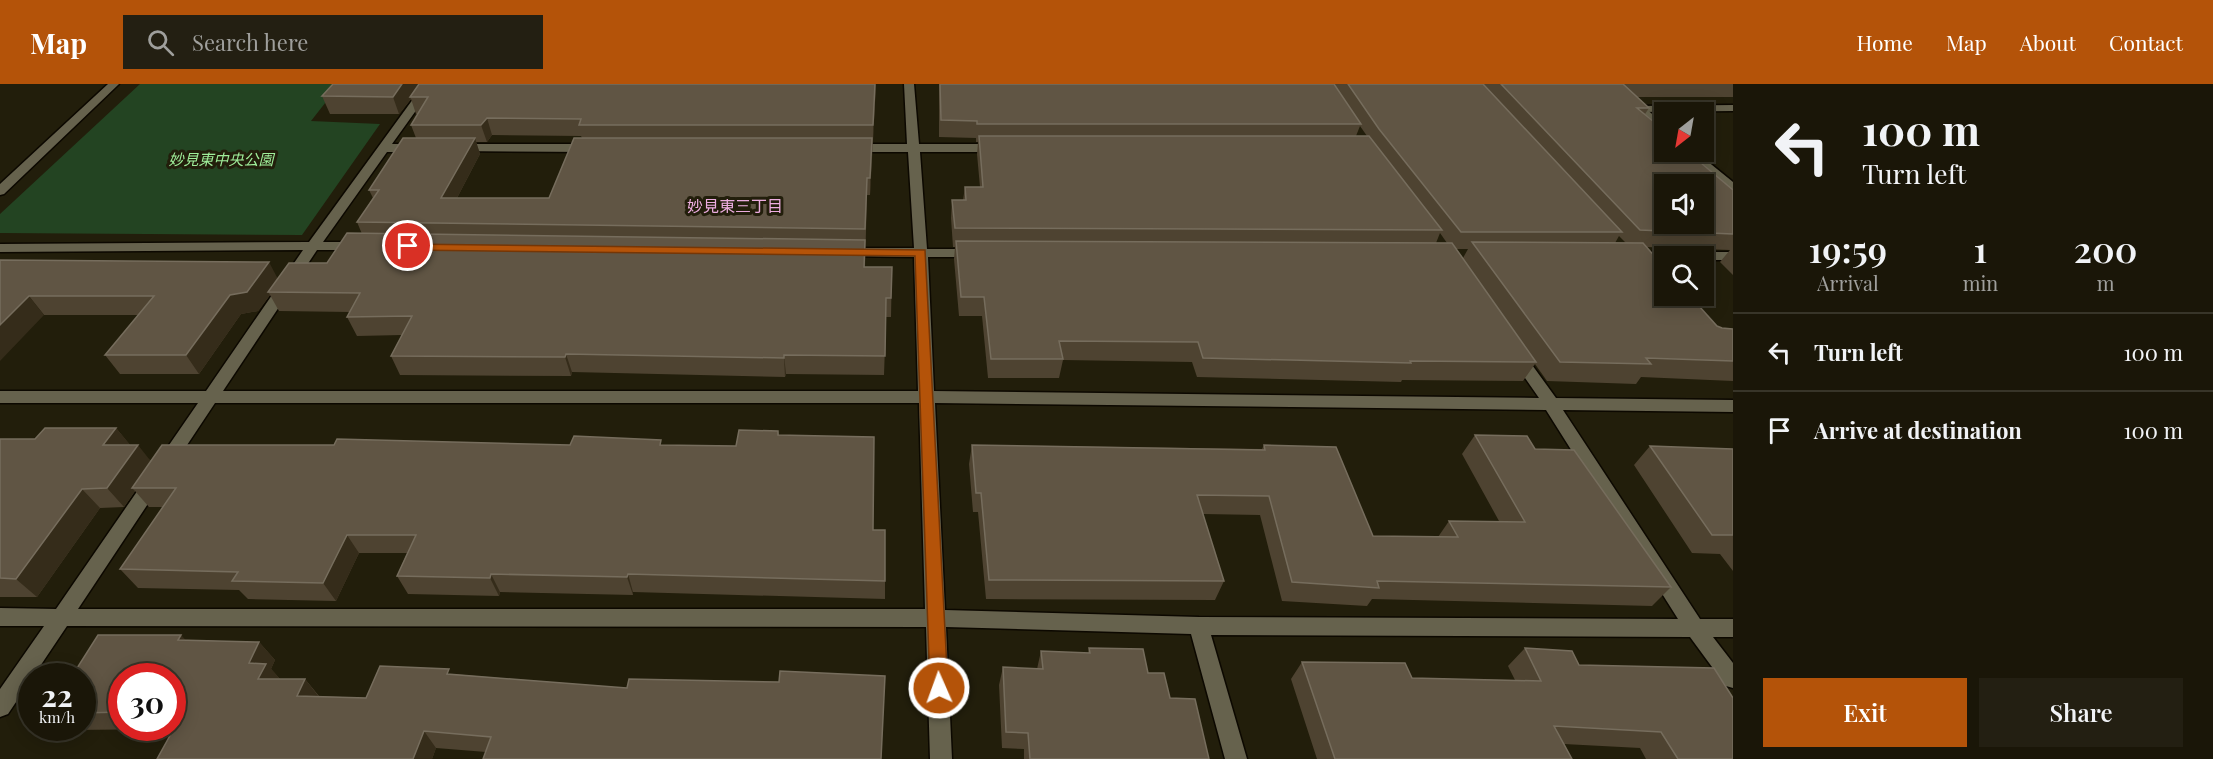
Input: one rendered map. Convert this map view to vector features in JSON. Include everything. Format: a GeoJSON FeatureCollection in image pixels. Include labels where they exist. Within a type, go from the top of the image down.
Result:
{"type":"FeatureCollection","features":[{"type":"Feature","properties":{"kind":"street"},"geometry":{"type":"LineString","coordinates":[[0,191],[114,84]]}},
{"type":"Feature","properties":{"kind":"street"},"geometry":{"type":"LineString","coordinates":[[0,707],[314,245],[387,148],[429,84]]}},
{"type":"Feature","properties":{"kind":"street"},"geometry":{"type":"LineString","coordinates":[[909,84],[921,253],[941,759]]}},
{"type":"Feature","properties":{"kind":"street"},"geometry":{"type":"LineString","coordinates":[[1610,84],[1654,122]]}},
{"type":"Feature","properties":{"kind":"street"},"geometry":{"type":"LineString","coordinates":[[1639,109],[1733,108]]}},
{"type":"Feature","properties":{"kind":"street"},"geometry":{"type":"LineString","coordinates":[[387,148],[603,148]]}},
{"type":"Feature","properties":{"kind":"street"},"geometry":{"type":"LineString","coordinates":[[843,148],[1010,148]]}},
{"type":"Feature","properties":{"kind":"street"},"geometry":{"type":"LineString","coordinates":[[1701,162],[1733,188]]}},
{"type":"Feature","properties":{"kind":"street"},"geometry":{"type":"LineString","coordinates":[[0,248],[374,246]]}},
{"type":"Feature","properties":{"kind":"street"},"geometry":{"type":"LineString","coordinates":[[826,252],[992,253]]}},
{"type":"Feature","properties":{"kind":"street"},"geometry":{"type":"LineString","coordinates":[[1621,253],[1733,256]]}},
{"type":"Feature","properties":{"kind":"street"},"geometry":{"type":"LineString","coordinates":[[1512,347],[1695,628],[1733,679]]}},
{"type":"Feature","properties":{"kind":"street"},"geometry":{"type":"LineString","coordinates":[[0,397],[925,397],[1733,406]]}},
{"type":"Feature","properties":{"kind":"street"},"geometry":{"type":"LineString","coordinates":[[0,617],[937,618],[1199,626],[1733,628]]}},
{"type":"Feature","properties":{"kind":"street"},"geometry":{"type":"LineString","coordinates":[[1199,626],[1236,759]]}},
{"type":"Feature","properties":{"kind":"green space","name":"妙見東中央公園"},"geometry":{"type":"Polygon","coordinates":[[[140,84],[340,84],[311,121],[380,124],[302,235],[0,233],[0,214],[140,84]]]}},
{"type":"Feature","properties":{"kind":"building"},"geometry":{"type":"Polygon","coordinates":[[[333,84],[402,84],[393,97],[322,96],[333,84]]]}},
{"type":"Feature","properties":{"kind":"building"},"geometry":{"type":"Polygon","coordinates":[[[419,84],[875,84],[873,125],[579,125],[581,119],[487,118],[481,125],[411,125],[428,97],[410,97],[419,84]]]}},
{"type":"Feature","properties":{"kind":"building"},"geometry":{"type":"Polygon","coordinates":[[[940,84],[1334,84],[1361,124],[977,124],[977,121],[941,120],[940,84]]]}},
{"type":"Feature","properties":{"kind":"building"},"geometry":{"type":"Polygon","coordinates":[[[1348,84],[1483,84],[1622,232],[1461,232],[1379,129],[1348,84]]]}},
{"type":"Feature","properties":{"kind":"building"},"geometry":{"type":"Polygon","coordinates":[[[1501,84],[1623,84],[1649,108],[1637,108],[1654,122],[1654,162],[1700,162],[1733,190],[1733,234],[1714,233],[1714,174],[1654,174],[1654,231],[1640,230],[1501,84]]]}},
{"type":"Feature","properties":{"kind":"building"},"geometry":{"type":"Polygon","coordinates":[[[979,136],[1369,136],[1442,230],[955,228],[952,200],[966,200],[965,187],[983,187],[979,136]]]}},
{"type":"Feature","properties":{"kind":"building"},"geometry":{"type":"Polygon","coordinates":[[[403,138],[475,138],[441,198],[549,198],[574,138],[872,138],[870,178],[867,178],[865,229],[357,222],[379,190],[369,190],[403,138]]]}},
{"type":"Feature","properties":{"kind":"building"},"geometry":{"type":"Polygon","coordinates":[[[347,233],[865,240],[864,267],[892,267],[891,298],[886,298],[885,356],[784,355],[784,358],[566,354],[565,357],[391,356],[412,316],[347,317],[360,293],[268,292],[289,263],[327,263],[347,233]]]}},
{"type":"Feature","properties":{"kind":"building"},"geometry":{"type":"Polygon","coordinates":[[[956,241],[1452,243],[1536,362],[1410,361],[1411,363],[1203,358],[1198,342],[1059,341],[1063,359],[991,359],[984,297],[961,297],[956,241]]]}},
{"type":"Feature","properties":{"kind":"building"},"geometry":{"type":"Polygon","coordinates":[[[1472,242],[1643,243],[1654,256],[1654,306],[1699,306],[1717,326],[1733,329],[1733,361],[1646,358],[1651,364],[1560,362],[1472,242]]]}},
{"type":"Feature","properties":{"kind":"building"},"geometry":{"type":"Polygon","coordinates":[[[0,260],[269,262],[247,292],[230,295],[186,355],[105,355],[154,296],[29,296],[0,325],[0,260]]]}},
{"type":"Feature","properties":{"kind":"building"},"geometry":{"type":"Polygon","coordinates":[[[45,428],[116,428],[103,445],[138,445],[107,488],[82,489],[16,579],[0,578],[0,439],[35,439],[45,428]]]}},
{"type":"Feature","properties":{"kind":"building"},"geometry":{"type":"Polygon","coordinates":[[[739,430],[778,431],[778,435],[874,437],[873,530],[885,530],[885,581],[628,574],[627,577],[491,574],[490,578],[397,576],[416,535],[347,535],[323,583],[232,581],[238,572],[120,569],[176,488],[132,488],[162,445],[334,445],[337,439],[570,445],[574,436],[661,440],[660,445],[736,446],[739,430]]]}},
{"type":"Feature","properties":{"kind":"building"},"geometry":{"type":"Polygon","coordinates":[[[1475,435],[1527,436],[1535,449],[1574,450],[1671,587],[1377,581],[1379,588],[1292,582],[1269,496],[1197,495],[1224,581],[989,580],[981,493],[976,493],[972,445],[1265,450],[1264,445],[1336,447],[1373,536],[1458,537],[1449,521],[1525,522],[1475,435]]]}},
{"type":"Feature","properties":{"kind":"building"},"geometry":{"type":"Polygon","coordinates":[[[1650,446],[1733,449],[1733,535],[1712,535],[1650,446]]]}},
{"type":"Feature","properties":{"kind":"building"},"geometry":{"type":"Polygon","coordinates":[[[98,635],[181,635],[178,640],[259,642],[249,663],[266,664],[258,679],[305,679],[297,696],[366,698],[380,666],[449,669],[447,674],[627,688],[629,679],[779,682],[780,671],[885,676],[881,759],[483,759],[491,737],[424,731],[413,759],[157,759],[167,741],[186,741],[186,663],[108,663],[108,712],[96,713],[96,663],[80,663],[98,635]]]}},
{"type":"Feature","properties":{"kind":"building"},"geometry":{"type":"Polygon","coordinates":[[[1089,648],[1143,649],[1148,673],[1164,673],[1170,698],[1195,699],[1209,759],[1030,759],[1028,733],[1006,732],[1003,667],[1043,669],[1041,651],[1090,653],[1089,648]]]}},
{"type":"Feature","properties":{"kind":"building"},"geometry":{"type":"Polygon","coordinates":[[[1525,648],[1572,651],[1579,665],[1714,668],[1733,698],[1733,759],[1678,759],[1661,732],[1554,726],[1572,759],[1335,759],[1302,662],[1405,663],[1412,678],[1541,681],[1525,648]]]}},
{"type":"Feature","properties":{"kind":"district","name":"妙見東三丁目"},"geometry":{"type":"Point","coordinates":[735,205]}},
{"type":"Feature","properties":{"kind":"route"},"geometry":{"type":"LineString","coordinates":[[408,246],[921,253],[925,397],[939,688]]}}]}
